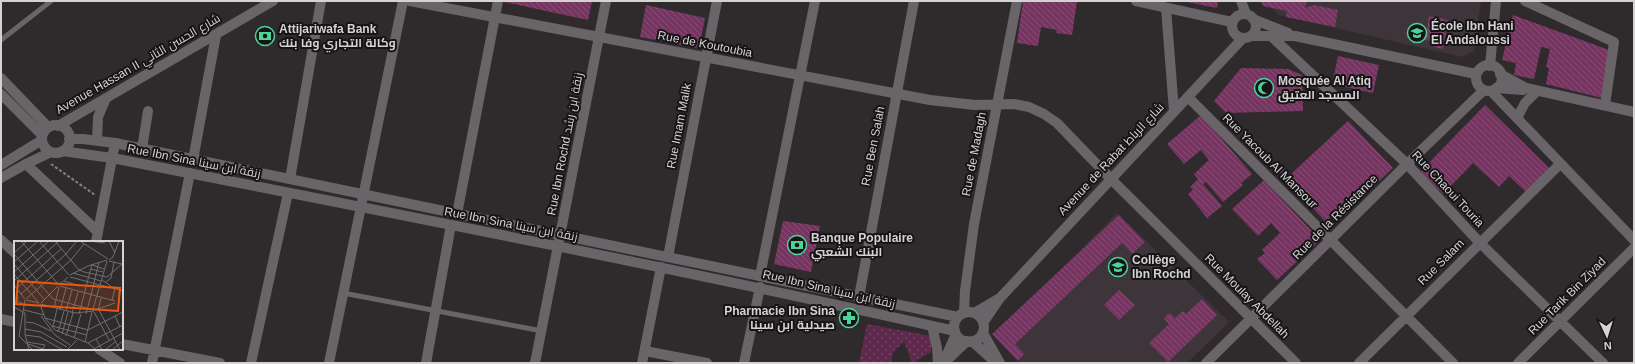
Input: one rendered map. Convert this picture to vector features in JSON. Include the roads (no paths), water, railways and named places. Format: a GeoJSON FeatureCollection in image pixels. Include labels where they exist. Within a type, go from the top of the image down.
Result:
{"type":"FeatureCollection","features":[{"type":"Feature","properties":{"kind":"street","name":"Avenue Hassan II شارع الحسن الثاني"},"geometry":{"type":"LineString","coordinates":[[1,165],[48,132],[273,1]]}},
{"type":"Feature","properties":{"kind":"street"},"geometry":{"type":"LineString","coordinates":[[290,179],[320,1]]}},
{"type":"Feature","properties":{"kind":"street"},"geometry":{"type":"LineString","coordinates":[[329,363],[403,1]]}},
{"type":"Feature","properties":{"kind":"street","name":"Rue de Koutoubia"},"geometry":{"type":"LineString","coordinates":[[410,1],[952,104],[997,104]]}},
{"type":"Feature","properties":{"kind":"street"},"geometry":{"type":"LineString","coordinates":[[457,214],[498,1]]}},
{"type":"Feature","properties":{"kind":"street","name":"Rue Ibn Rochd زنقة ابن رشد"},"geometry":{"type":"LineString","coordinates":[[535,363],[606,1]]}},
{"type":"Feature","properties":{"kind":"street","name":"Rue Imam Malik"},"geometry":{"type":"LineString","coordinates":[[668,257],[717,1]]}},
{"type":"Feature","properties":{"kind":"street"},"geometry":{"type":"LineString","coordinates":[[760,276],[815,1]]}},
{"type":"Feature","properties":{"kind":"street","name":"Rue Ben Salah"},"geometry":{"type":"LineString","coordinates":[[860,297],[914,1]]}},
{"type":"Feature","properties":{"kind":"street","name":"Rue de Madagh"},"geometry":{"type":"LineString","coordinates":[[965,314],[964,291],[974,224],[1017,1]]}},
{"type":"Feature","properties":{"kind":"street"},"geometry":{"type":"LineString","coordinates":[[1136,1],[1232,22]]}},
{"type":"Feature","properties":{"kind":"street"},"geometry":{"type":"LineString","coordinates":[[1241,1],[1256,26],[1247,37]]}},
{"type":"Feature","properties":{"kind":"street"},"geometry":{"type":"LineString","coordinates":[[1490,66],[1496,1]]}},
{"type":"Feature","properties":{"kind":"street"},"geometry":{"type":"LineString","coordinates":[[1525,1],[1614,42],[1605,105]]}},
{"type":"Feature","properties":{"kind":"street"},"geometry":{"type":"LineString","coordinates":[[1166,8],[1174,111]]}},
{"type":"Feature","properties":{"kind":"street"},"geometry":{"type":"LineString","coordinates":[[1295,36],[1250,16],[1237,16],[1232,22],[1231,27],[1234,35],[1247,37],[1295,36],[1476,74]]}},
{"type":"Feature","properties":{"kind":"street"},"geometry":{"type":"LineString","coordinates":[[193,160],[216,35]]}},
{"type":"Feature","properties":{"kind":"street","name":"Rue Chaoui Touria"},"geometry":{"type":"LineString","coordinates":[[1271,36],[1407,164],[1479,242],[1561,320],[1603,363]]}},
{"type":"Feature","properties":{"kind":"street","name":"Avenue de Rabat شارع الرباط"},"geometry":{"type":"LineString","coordinates":[[983,328],[1000,298],[1174,111],[1247,37]]}},
{"type":"Feature","properties":{"kind":"street"},"geometry":{"type":"LineString","coordinates":[[1536,91],[1491,90],[1477,84],[1476,74],[1480,69],[1490,66],[1496,68],[1500,74],[1517,84],[1536,91],[1634,112]]}},
{"type":"Feature","properties":{"kind":"street"},"geometry":{"type":"LineString","coordinates":[[1491,90],[1501,82],[1500,74]]}},
{"type":"Feature","properties":{"kind":"street"},"geometry":{"type":"LineString","coordinates":[[1,78],[48,132],[46,149],[56,152]]}},
{"type":"Feature","properties":{"kind":"street"},"geometry":{"type":"LineString","coordinates":[[1491,90],[1634,240]]}},
{"type":"Feature","properties":{"kind":"street","name":"Rue de la Résistance"},"geometry":{"type":"LineString","coordinates":[[1206,363],[1407,164],[1491,90]]}},
{"type":"Feature","properties":{"kind":"street"},"geometry":{"type":"LineString","coordinates":[[1517,118],[1525,103],[1536,91]]}},
{"type":"Feature","properties":{"kind":"street"},"geometry":{"type":"LineString","coordinates":[[1,94],[48,132],[66,130],[69,139],[66,148],[41,156],[1,178]]}},
{"type":"Feature","properties":{"kind":"street","name":"Rue Yacoub Al Mansour"},"geometry":{"type":"LineString","coordinates":[[1188,97],[1453,363]]}},
{"type":"Feature","properties":{"kind":"street"},"geometry":{"type":"LineString","coordinates":[[97,140],[98,117],[106,98]]}},
{"type":"Feature","properties":{"kind":"street","name":"Rue Moulay Abdellah"},"geometry":{"type":"LineString","coordinates":[[997,104],[1019,105],[1044,114],[1057,123],[1111,179],[1296,363]]}},
{"type":"Feature","properties":{"kind":"street"},"geometry":{"type":"LineString","coordinates":[[142,149],[148,111]]}},
{"type":"Feature","properties":{"kind":"street","name":"Rue Ibn Sina زنقة ابن سينا"},"geometry":{"type":"LineString","coordinates":[[69,139],[97,140],[115,143],[860,297],[965,314]]}},
{"type":"Feature","properties":{"kind":"street"},"geometry":{"type":"LineString","coordinates":[[97,237],[115,143]]}},
{"type":"Feature","properties":{"kind":"street","name":"Rue Ibn Sina زنقة ابن سينا"},"geometry":{"type":"LineString","coordinates":[[56,152],[112,158],[661,267],[760,287],[955,332]]}},
{"type":"Feature","properties":{"kind":"street"},"geometry":{"type":"LineString","coordinates":[[26,164],[97,237]]}},
{"type":"Feature","properties":{"kind":"street","name":"Rue Salam"},"geometry":{"type":"LineString","coordinates":[[1360,363],[1479,242],[1560,164]]}},
{"type":"Feature","properties":{"kind":"street"},"geometry":{"type":"LineString","coordinates":[[152,363],[174,260],[190,173]]}},
{"type":"Feature","properties":{"kind":"street"},"geometry":{"type":"LineString","coordinates":[[251,363],[288,193]]}},
{"type":"Feature","properties":{"kind":"street"},"geometry":{"type":"LineString","coordinates":[[426,363],[451,225]]}},
{"type":"Feature","properties":{"kind":"street"},"geometry":{"type":"LineString","coordinates":[[1,240],[14,252]]}},
{"type":"Feature","properties":{"kind":"street","name":"Rue Tarik Bin Ziyad"},"geometry":{"type":"LineString","coordinates":[[1518,363],[1634,248]]}},
{"type":"Feature","properties":{"kind":"street"},"geometry":{"type":"LineString","coordinates":[[642,363],[661,267]]}},
{"type":"Feature","properties":{"kind":"street"},"geometry":{"type":"LineString","coordinates":[[744,363],[760,287]]}},
{"type":"Feature","properties":{"kind":"street","name":"Avenue de Rabat شارع الرباط"},"geometry":{"type":"LineString","coordinates":[[965,314],[1000,298]]}},
{"type":"Feature","properties":{"kind":"street"},"geometry":{"type":"LineString","coordinates":[[996,363],[969,341],[959,338],[955,332],[954,324],[965,314],[981,318],[983,328],[1000,363]]}},
{"type":"Feature","properties":{"kind":"street"},"geometry":{"type":"LineString","coordinates":[[1,319],[14,322]]}},
{"type":"Feature","properties":{"kind":"street"},"geometry":{"type":"LineString","coordinates":[[932,326],[937,348],[938,363]]}},
{"type":"Feature","properties":{"kind":"street"},"geometry":{"type":"LineString","coordinates":[[944,363],[969,341],[980,337],[983,328]]}},
{"type":"Feature","properties":{"kind":"street"},"geometry":{"type":"LineString","coordinates":[[944,363],[955,332]]}},
{"type":"Feature","properties":{"kind":"street"},"geometry":{"type":"LineString","coordinates":[[123,344],[220,363]]}},
{"type":"Feature","properties":{"kind":"street"},"geometry":{"type":"LineString","coordinates":[[100,350],[120,363]]}},
{"type":"Feature","properties":{"kind":"street"},"geometry":{"type":"LineString","coordinates":[[645,351],[708,363]]}},
{"type":"Feature","properties":{"kind":"lane"},"geometry":{"type":"LineString","coordinates":[[1,40],[51,1]]}},
{"type":"Feature","properties":{"kind":"lane"},"geometry":{"type":"LineString","coordinates":[[343,293],[542,331]]}},
{"type":"Feature","properties":{"kind":"place","name":"École Ibn Hani El Andaloussi"},"geometry":{"type":"Point","coordinates":[1417,33]}},
{"type":"Feature","properties":{"kind":"place","name":"Attijariwafa Bank وكالة التجاري وفا بنك"},"geometry":{"type":"Point","coordinates":[265,36]}},
{"type":"Feature","properties":{"kind":"place","name":"Mosquée Al Atiq المسجد العتيق"},"geometry":{"type":"Point","coordinates":[1264,88]}},
{"type":"Feature","properties":{"kind":"place","name":"Banque Populaire البنك الشعبي"},"geometry":{"type":"Point","coordinates":[797,245]}},
{"type":"Feature","properties":{"kind":"place","name":"Collège Ibn Rochd"},"geometry":{"type":"Point","coordinates":[1118,267]}},
{"type":"Feature","properties":{"kind":"place","name":"Pharmacie Ibn Sina صيدلية ابن سينا"},"geometry":{"type":"Point","coordinates":[849,318]}}]}
